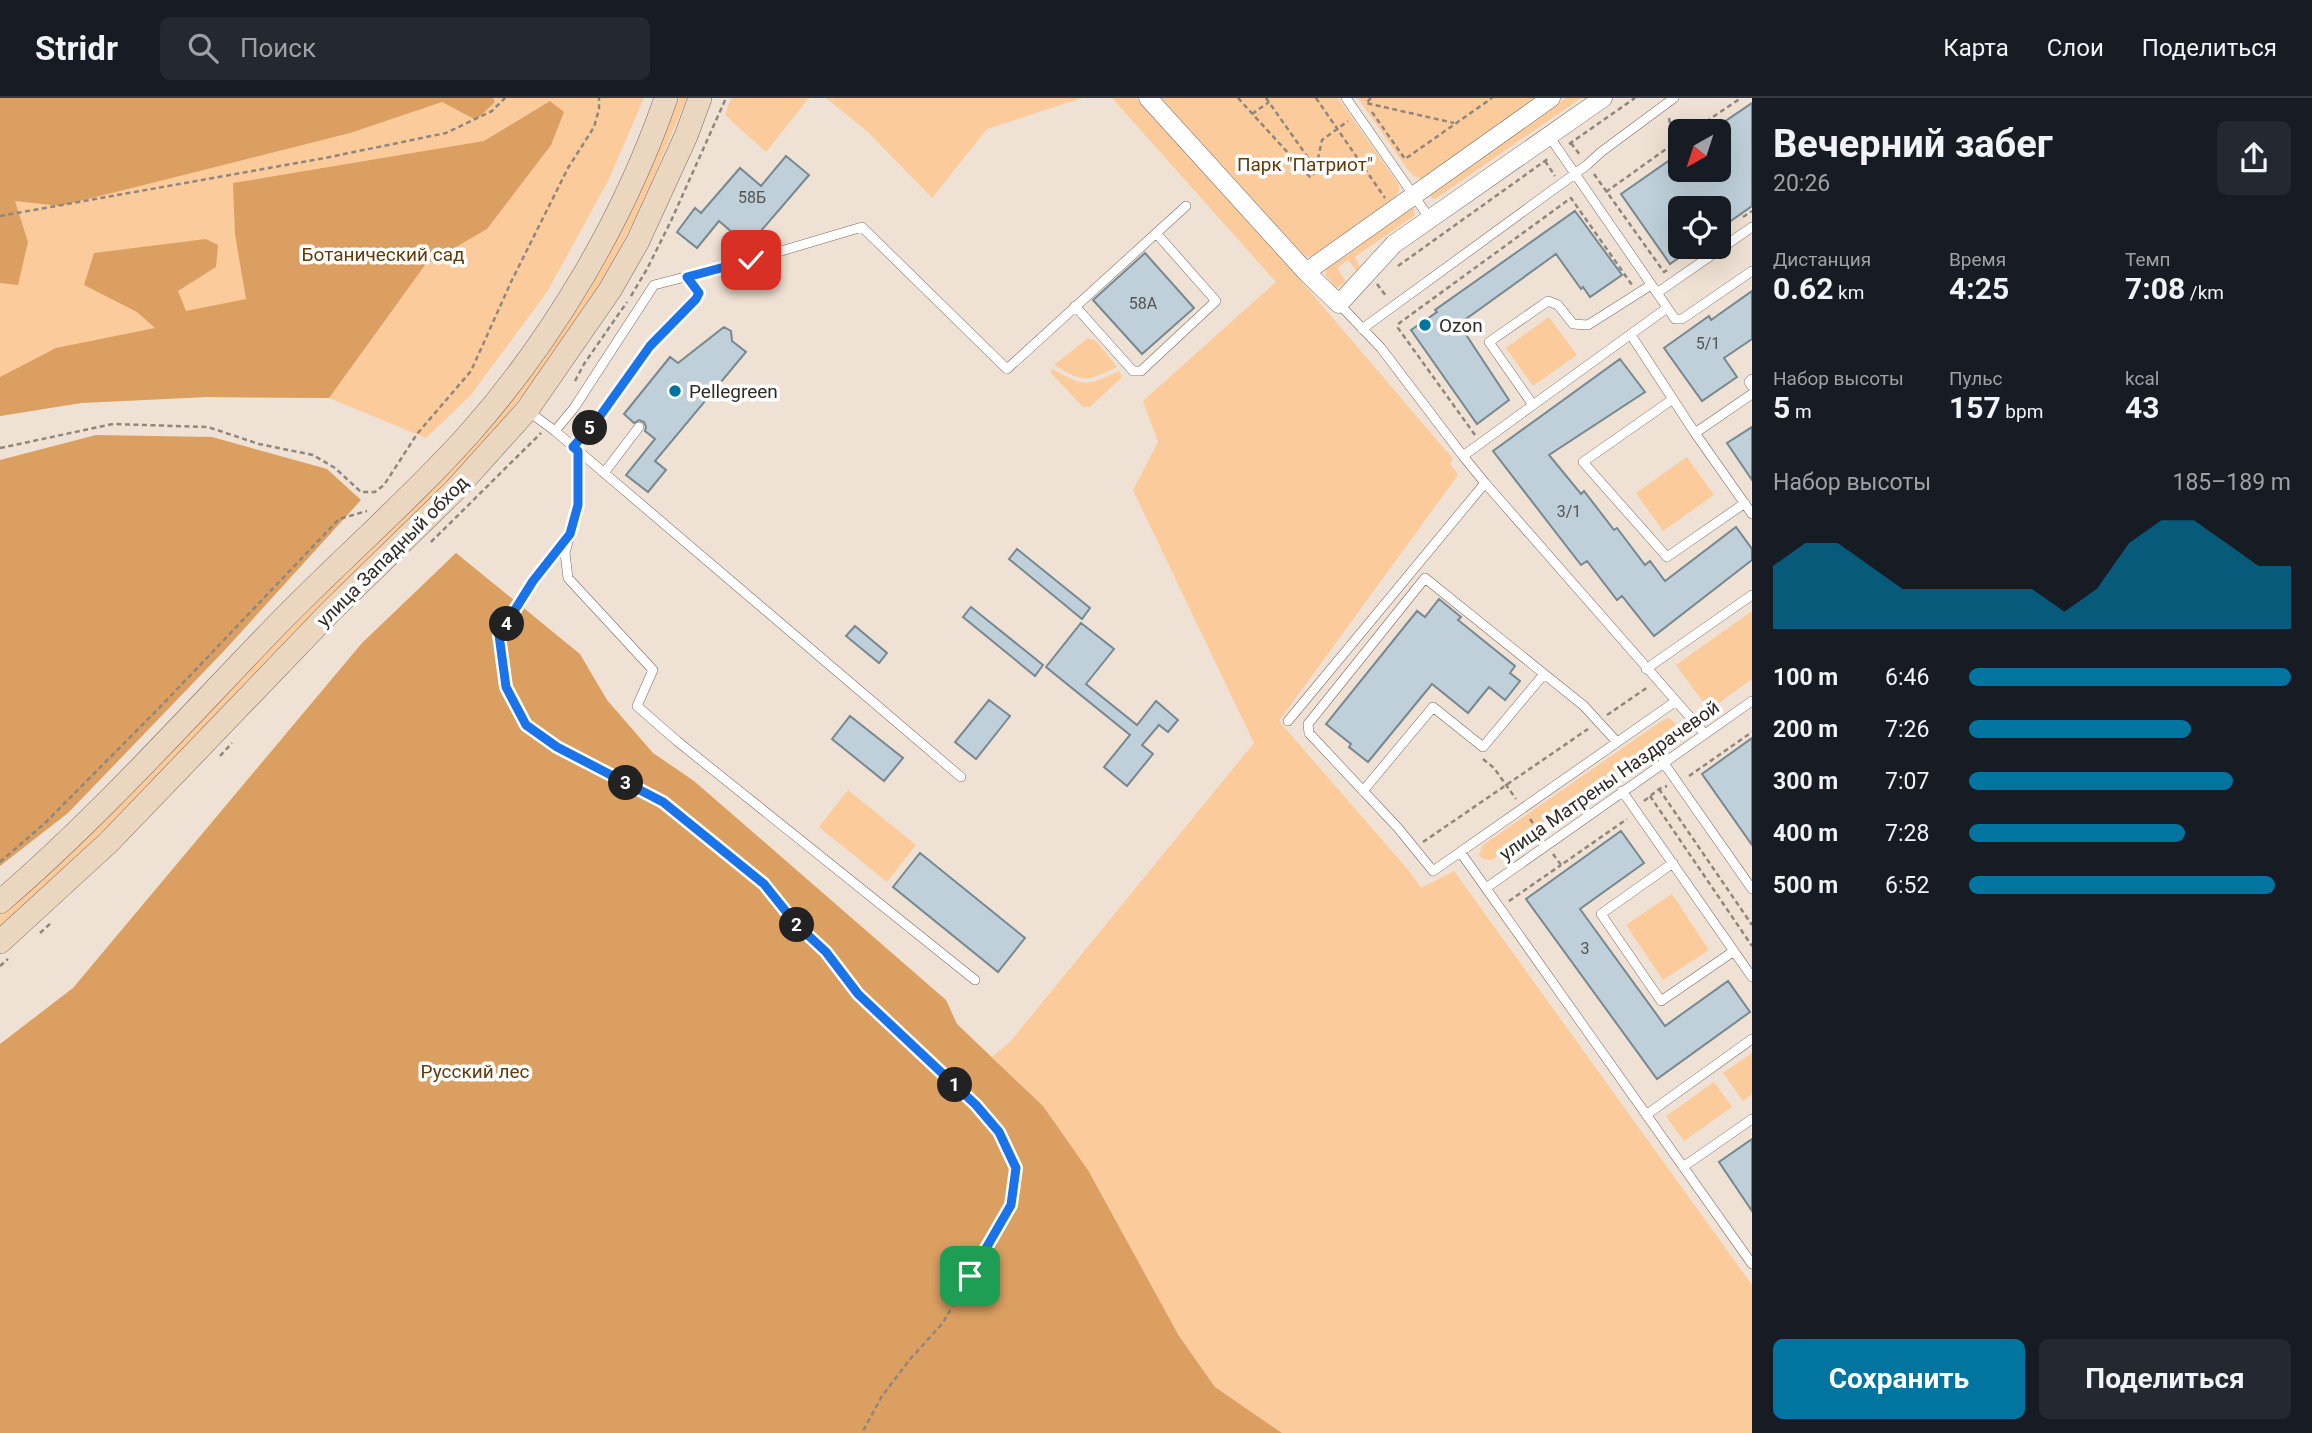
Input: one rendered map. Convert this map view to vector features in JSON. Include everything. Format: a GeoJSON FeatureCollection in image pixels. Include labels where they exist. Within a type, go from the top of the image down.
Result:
{"type":"FeatureCollection","features":[{"type":"Feature","properties":{"kind":"main road","name":"улица Западный обход"},"geometry":{"type":"LineString","coordinates":[[0,902],[88,820],[309,593],[434,471],[504,392],[544,336],[611,227],[656,127],[666,98]]}},
{"type":"Feature","properties":{"kind":"main road","name":"улица Западный обход"},"geometry":{"type":"LineString","coordinates":[[0,942],[110,842],[330,612],[455,491],[527,410],[610,290],[638,241],[699,98]]}},
{"type":"Feature","properties":{"kind":"street"},"geometry":{"type":"LineString","coordinates":[[1148,98],[1306,272],[1339,304],[1394,244],[1603,98]]}},
{"type":"Feature","properties":{"kind":"street"},"geometry":{"type":"LineString","coordinates":[[1306,272],[1551,98]]}},
{"type":"Feature","properties":{"kind":"lane"},"geometry":{"type":"LineString","coordinates":[[1346,98],[1430,219]]}},
{"type":"Feature","properties":{"kind":"lane"},"geometry":{"type":"LineString","coordinates":[[1362,329],[1670,101]]}},
{"type":"Feature","properties":{"kind":"lane"},"geometry":{"type":"LineString","coordinates":[[1549,136],[1675,319],[1682,319],[1752,271]]}},
{"type":"Feature","properties":{"kind":"lane"},"geometry":{"type":"LineString","coordinates":[[555,431],[574,408],[654,285],[862,227],[1007,369],[1186,206]]}},
{"type":"Feature","properties":{"kind":"lane"},"geometry":{"type":"LineString","coordinates":[[1533,405],[1489,342],[1548,301],[1558,305],[1573,324],[1588,325],[1638,293],[1654,289],[1752,227]]}},
{"type":"Feature","properties":{"kind":"lane"},"geometry":{"type":"LineString","coordinates":[[1075,306],[1133,371],[1141,371],[1216,302],[1156,233]]}},
{"type":"Feature","properties":{"kind":"lane"},"geometry":{"type":"LineString","coordinates":[[687,277],[699,293],[696,299],[650,346],[575,449],[578,505],[565,553],[568,578],[653,670],[637,706],[975,980]]}},
{"type":"Feature","properties":{"kind":"lane"},"geometry":{"type":"LineString","coordinates":[[1339,304],[1381,348],[1485,484],[1704,733]]}},
{"type":"Feature","properties":{"kind":"lane"},"geometry":{"type":"LineString","coordinates":[[1463,456],[1667,309]]}},
{"type":"Feature","properties":{"kind":"lane"},"geometry":{"type":"LineString","coordinates":[[1631,335],[1752,514]]}},
{"type":"Feature","properties":{"kind":"lane"},"geometry":{"type":"LineString","coordinates":[[1752,379],[1749,382],[1752,386]]}},
{"type":"Feature","properties":{"kind":"lane"},"geometry":{"type":"LineString","coordinates":[[1695,433],[1752,394]]}},
{"type":"Feature","properties":{"kind":"lane"},"geometry":{"type":"LineString","coordinates":[[1673,400],[1584,462],[1667,557],[1745,503]]}},
{"type":"Feature","properties":{"kind":"lane"},"geometry":{"type":"LineString","coordinates":[[527,410],[961,777]]}},
{"type":"Feature","properties":{"kind":"lane"},"geometry":{"type":"LineString","coordinates":[[604,473],[639,427]]}},
{"type":"Feature","properties":{"kind":"lane"},"geometry":{"type":"LineString","coordinates":[[1289,721],[1485,484]]}},
{"type":"Feature","properties":{"kind":"lane"},"geometry":{"type":"LineString","coordinates":[[1617,742],[1584,706],[1425,578],[1308,724],[1310,733],[1415,848],[1433,872],[1676,701]]}},
{"type":"Feature","properties":{"kind":"lane"},"geometry":{"type":"LineString","coordinates":[[1646,669],[1752,595]]}},
{"type":"Feature","properties":{"kind":"lane"},"geometry":{"type":"LineString","coordinates":[[1363,791],[1433,707],[1483,747],[1544,674]]}},
{"type":"Feature","properties":{"kind":"lane","name":"улица Матрены Наздрачевой"},"geometry":{"type":"LineString","coordinates":[[1486,888],[1752,701]]}},
{"type":"Feature","properties":{"kind":"lane"},"geometry":{"type":"LineString","coordinates":[[1663,762],[1752,889]]}},
{"type":"Feature","properties":{"kind":"lane"},"geometry":{"type":"LineString","coordinates":[[1622,791],[1752,977]]}},
{"type":"Feature","properties":{"kind":"lane"},"geometry":{"type":"LineString","coordinates":[[1461,852],[1752,1264]]}},
{"type":"Feature","properties":{"kind":"lane"},"geometry":{"type":"LineString","coordinates":[[1672,863],[1601,914],[1661,1001],[1734,951]]}},
{"type":"Feature","properties":{"kind":"lane"},"geometry":{"type":"LineString","coordinates":[[1646,1115],[1752,1039]]}},
{"type":"Feature","properties":{"kind":"lane"},"geometry":{"type":"LineString","coordinates":[[1683,1167],[1752,1119]]}},
{"type":"Feature","properties":{"kind":"path"},"geometry":{"type":"LineString","coordinates":[[0,216],[325,158],[446,133],[492,111],[505,98]]}},
{"type":"Feature","properties":{"kind":"path"},"geometry":{"type":"LineString","coordinates":[[0,448],[113,424],[208,426],[259,444],[313,455],[335,468],[361,492],[375,492],[384,485],[417,434],[471,371],[568,167],[594,127],[599,98]]}},
{"type":"Feature","properties":{"kind":"path"},"geometry":{"type":"LineString","coordinates":[[1238,98],[1307,175],[1313,175],[1322,140],[1357,114]]}},
{"type":"Feature","properties":{"kind":"path"},"geometry":{"type":"LineString","coordinates":[[1266,98],[1315,169]]}},
{"type":"Feature","properties":{"kind":"path"},"geometry":{"type":"LineString","coordinates":[[1315,98],[1393,209]]}},
{"type":"Feature","properties":{"kind":"path"},"geometry":{"type":"LineString","coordinates":[[1362,98],[1405,159],[1492,98]]}},
{"type":"Feature","properties":{"kind":"path"},"geometry":{"type":"LineString","coordinates":[[1366,103],[1371,98]]}},
{"type":"Feature","properties":{"kind":"path"},"geometry":{"type":"LineString","coordinates":[[1398,266],[1635,98]]}},
{"type":"Feature","properties":{"kind":"path"},"geometry":{"type":"LineString","coordinates":[[1710,119],[1741,98]]}},
{"type":"Feature","properties":{"kind":"path"},"geometry":{"type":"LineString","coordinates":[[1670,101],[1672,119]]}},
{"type":"Feature","properties":{"kind":"path"},"geometry":{"type":"LineString","coordinates":[[1252,114],[1269,102]]}},
{"type":"Feature","properties":{"kind":"path"},"geometry":{"type":"LineString","coordinates":[[1366,103],[1455,124]]}},
{"type":"Feature","properties":{"kind":"path"},"geometry":{"type":"LineString","coordinates":[[1571,143],[1664,272],[1673,266]]}},
{"type":"Feature","properties":{"kind":"path"},"geometry":{"type":"LineString","coordinates":[[1606,191],[1668,148]]}},
{"type":"Feature","properties":{"kind":"path"},"geometry":{"type":"LineString","coordinates":[[1480,443],[1398,328],[1398,324],[1571,198],[1638,293]]}},
{"type":"Feature","properties":{"kind":"path"},"geometry":{"type":"LineString","coordinates":[[1375,282],[1403,320]]}},
{"type":"Feature","properties":{"kind":"path"},"geometry":{"type":"LineString","coordinates":[[0,862],[44,824],[163,704],[339,519],[366,512]]}},
{"type":"Feature","properties":{"kind":"path"},"geometry":{"type":"LineString","coordinates":[[570,534],[533,581],[499,635],[506,687],[526,725],[557,747],[663,802],[764,884],[796,924],[826,952],[858,994],[976,1105],[999,1132],[1016,1168],[1011,1205],[998,1230],[942,1324],[882,1396],[863,1433]]}},
{"type":"Feature","properties":{"kind":"path"},"geometry":{"type":"LineString","coordinates":[[1415,848],[1648,687]]}},
{"type":"Feature","properties":{"kind":"path"},"geometry":{"type":"LineString","coordinates":[[1659,789],[1752,925]]}},
{"type":"Feature","properties":{"kind":"path"},"geometry":{"type":"LineString","coordinates":[[1650,796],[1750,939],[1752,946]]}},
{"type":"Feature","properties":{"kind":"path"},"geometry":{"type":"LineString","coordinates":[[1655,804],[1665,797]]}},
{"type":"Feature","properties":{"kind":"path"},"geometry":{"type":"LineString","coordinates":[[1661,812],[1670,806]]}},
{"type":"Feature","properties":{"kind":"path"},"geometry":{"type":"LineString","coordinates":[[1683,845],[1692,838]]}},
{"type":"Feature","properties":{"kind":"path"},"geometry":{"type":"LineString","coordinates":[[1500,907],[1561,865]]}},
{"type":"Feature","properties":{"kind":"green space","name":"Ботанический сад"},"geometry":{"type":"Polygon","coordinates":[[[0,98],[644,98],[608,181],[547,292],[470,396],[426,438],[329,398],[206,397],[81,403],[0,416],[0,98]]]}},
{"type":"Feature","properties":{"kind":"green space"},"geometry":{"type":"Polygon","coordinates":[[[0,98],[493,98],[495,102],[476,120],[442,102],[350,133],[60,206],[15,201],[28,242],[18,285],[0,283],[0,98]]]}},
{"type":"Feature","properties":{"kind":"green space"},"geometry":{"type":"Polygon","coordinates":[[[679,98],[687,98],[625,238],[574,325],[514,406],[459,468],[311,614],[110,824],[0,925],[0,915],[23,895],[381,534],[631,208],[679,98]]]}},
{"type":"Feature","properties":{"kind":"green space"},"geometry":{"type":"Polygon","coordinates":[[[731,98],[809,98],[766,152],[725,115],[731,98]]]}},
{"type":"Feature","properties":{"kind":"green space"},"geometry":{"type":"Polygon","coordinates":[[[826,98],[1082,98],[987,129],[932,198],[868,132],[826,98]]]}},
{"type":"Feature","properties":{"kind":"green space"},"geometry":{"type":"Polygon","coordinates":[[[1112,98],[1136,98],[1291,269],[1453,459],[1450,463],[1458,475],[1279,721],[1421,888],[1454,871],[1752,1285],[1752,1433],[1282,1433],[1215,1387],[1179,1336],[1088,1170],[1043,1106],[992,1057],[1010,1042],[1254,743],[1133,490],[1158,442],[1143,401],[1276,282],[1112,98]]]}},
{"type":"Feature","properties":{"kind":"green space","name":"Парк \"Патриот\""},"geometry":{"type":"Polygon","coordinates":[[[1160,98],[1338,98],[1399,185],[1399,190],[1393,201],[1316,256],[1302,257],[1160,98]]]}},
{"type":"Feature","properties":{"kind":"green space"},"geometry":{"type":"Polygon","coordinates":[[[1358,98],[1540,98],[1422,179],[1408,170],[1358,98]]]}},
{"type":"Feature","properties":{"kind":"green space"},"geometry":{"type":"Polygon","coordinates":[[[1566,98],[1581,98],[1435,199],[1431,198],[1430,192],[1566,98]]]}},
{"type":"Feature","properties":{"kind":"green space"},"geometry":{"type":"Polygon","coordinates":[[[550,101],[564,112],[551,145],[487,229],[425,265],[329,398],[206,397],[81,403],[0,416],[0,377],[56,348],[155,328],[137,312],[84,285],[94,253],[206,239],[218,245],[216,267],[178,291],[186,311],[246,299],[235,234],[233,183],[484,141],[550,101]]]}},
{"type":"Feature","properties":{"kind":"green space"},"geometry":{"type":"Polygon","coordinates":[[[1410,208],[1414,209],[1415,215],[1355,257],[1359,265],[1358,273],[1348,260],[1337,268],[1346,282],[1336,288],[1325,275],[1327,267],[1410,208]]]}},
{"type":"Feature","properties":{"kind":"green space"},"geometry":{"type":"Polygon","coordinates":[[[1549,317],[1577,355],[1533,386],[1506,348],[1549,317]]]}},
{"type":"Feature","properties":{"kind":"green space"},"geometry":{"type":"Polygon","coordinates":[[[1088,338],[1096,341],[1117,367],[1098,376],[1085,378],[1072,375],[1054,365],[1088,338]]]}},
{"type":"Feature","properties":{"kind":"green space"},"geometry":{"type":"Polygon","coordinates":[[[1051,368],[1085,383],[1119,371],[1122,377],[1090,407],[1083,407],[1051,373],[1051,368]]]}},
{"type":"Feature","properties":{"kind":"green space"},"geometry":{"type":"Polygon","coordinates":[[[96,435],[212,437],[327,469],[361,500],[223,652],[68,813],[0,866],[0,460],[96,435]]]}},
{"type":"Feature","properties":{"kind":"green space"},"geometry":{"type":"Polygon","coordinates":[[[1687,457],[1714,495],[1663,531],[1636,493],[1687,457]]]}},
{"type":"Feature","properties":{"kind":"green space","name":"Русский лес"},"geometry":{"type":"Polygon","coordinates":[[[456,553],[580,654],[607,700],[653,753],[694,781],[946,1000],[957,1024],[1043,1106],[1088,1170],[1179,1336],[1215,1387],[1282,1433],[0,1433],[0,1044],[73,988],[362,643],[456,553]]]}},
{"type":"Feature","properties":{"kind":"green space"},"geometry":{"type":"Polygon","coordinates":[[[1752,611],[1752,679],[1709,710],[1676,665],[1752,611]]]}},
{"type":"Feature","properties":{"kind":"green space"},"geometry":{"type":"Polygon","coordinates":[[[1669,718],[1676,724],[1673,732],[1492,860],[1483,859],[1479,855],[1483,845],[1669,718]]]}},
{"type":"Feature","properties":{"kind":"green space"},"geometry":{"type":"Polygon","coordinates":[[[848,790],[916,845],[887,882],[819,827],[848,790]]]}},
{"type":"Feature","properties":{"kind":"green space"},"geometry":{"type":"Polygon","coordinates":[[[1672,894],[1709,950],[1663,980],[1626,925],[1672,894]]]}},
{"type":"Feature","properties":{"kind":"green space"},"geometry":{"type":"Polygon","coordinates":[[[1752,1053],[1752,1094],[1743,1101],[1723,1073],[1752,1053]]]}},
{"type":"Feature","properties":{"kind":"green space"},"geometry":{"type":"Polygon","coordinates":[[[1714,1082],[1732,1107],[1684,1141],[1666,1116],[1714,1082]]]}},
{"type":"Feature","properties":{"kind":"building"},"geometry":{"type":"Polygon","coordinates":[[[1752,103],[1752,206],[1731,221],[1731,196],[1668,196],[1668,259],[1677,259],[1670,264],[1621,194],[1668,161],[1668,182],[1731,182],[1731,119],[1728,119],[1752,103]]]}},
{"type":"Feature","properties":{"kind":"building"},"geometry":{"type":"Polygon","coordinates":[[[786,156],[809,175],[748,246],[719,221],[697,248],[677,232],[695,208],[701,213],[740,168],[761,186],[786,156]]]}},
{"type":"Feature","properties":{"kind":"building"},"geometry":{"type":"Polygon","coordinates":[[[1575,211],[1622,275],[1590,297],[1556,254],[1459,324],[1509,400],[1477,424],[1411,330],[1575,211]]]}},
{"type":"Feature","properties":{"kind":"building"},"geometry":{"type":"Polygon","coordinates":[[[1145,253],[1194,308],[1142,354],[1093,300],[1145,253]]]}},
{"type":"Feature","properties":{"kind":"building"},"geometry":{"type":"Polygon","coordinates":[[[1752,291],[1752,339],[1724,358],[1737,377],[1702,401],[1664,348],[1709,316],[1711,320],[1752,291]]]}},
{"type":"Feature","properties":{"kind":"building"},"geometry":{"type":"Polygon","coordinates":[[[724,327],[731,331],[732,341],[746,352],[655,461],[666,470],[648,492],[626,475],[655,439],[645,431],[644,422],[639,420],[634,423],[624,414],[670,357],[678,363],[724,327]]]}},
{"type":"Feature","properties":{"kind":"building"},"geometry":{"type":"Polygon","coordinates":[[[1620,359],[1645,392],[1549,455],[1581,494],[1584,491],[1614,530],[1617,528],[1645,565],[1650,561],[1665,581],[1736,527],[1752,549],[1752,560],[1654,636],[1622,596],[1617,600],[1587,561],[1581,565],[1493,451],[1620,359]]]}},
{"type":"Feature","properties":{"kind":"building"},"geometry":{"type":"Polygon","coordinates":[[[1752,427],[1752,480],[1727,443],[1752,427]]]}},
{"type":"Feature","properties":{"kind":"building"},"geometry":{"type":"Polygon","coordinates":[[[1017,549],[1090,608],[1082,619],[1009,559],[1017,549]]]}},
{"type":"Feature","properties":{"kind":"building"},"geometry":{"type":"Polygon","coordinates":[[[1439,599],[1461,617],[1458,620],[1515,666],[1510,673],[1520,681],[1505,700],[1489,687],[1468,713],[1432,684],[1368,762],[1326,724],[1417,611],[1425,617],[1439,599]]]}},
{"type":"Feature","properties":{"kind":"building"},"geometry":{"type":"Polygon","coordinates":[[[971,607],[1043,665],[1035,676],[963,617],[971,607]]]}},
{"type":"Feature","properties":{"kind":"building"},"geometry":{"type":"Polygon","coordinates":[[[1081,623],[1114,649],[1086,684],[1137,725],[1156,701],[1178,720],[1168,732],[1159,725],[1142,745],[1153,754],[1127,786],[1104,767],[1130,735],[1046,667],[1081,623]]]}},
{"type":"Feature","properties":{"kind":"building"},"geometry":{"type":"Polygon","coordinates":[[[855,626],[887,653],[879,663],[846,636],[855,626]]]}},
{"type":"Feature","properties":{"kind":"building"},"geometry":{"type":"Polygon","coordinates":[[[989,700],[1010,716],[976,759],[955,742],[989,700]]]}},
{"type":"Feature","properties":{"kind":"building"},"geometry":{"type":"Polygon","coordinates":[[[850,716],[903,758],[884,781],[832,739],[850,716]]]}},
{"type":"Feature","properties":{"kind":"building"},"geometry":{"type":"Polygon","coordinates":[[[1752,738],[1752,845],[1702,774],[1752,738]]]}},
{"type":"Feature","properties":{"kind":"building"},"geometry":{"type":"Polygon","coordinates":[[[1621,831],[1644,863],[1580,909],[1665,1026],[1728,981],[1750,1012],[1657,1079],[1526,899],[1621,831]]]}},
{"type":"Feature","properties":{"kind":"building"},"geometry":{"type":"Polygon","coordinates":[[[920,853],[1025,938],[998,972],[893,887],[920,853]]]}},
{"type":"Feature","properties":{"kind":"building"},"geometry":{"type":"Polygon","coordinates":[[[1752,1139],[1752,1211],[1719,1162],[1752,1139]]]}},
{"type":"Feature","properties":{"kind":"place","name":"Ozon"},"geometry":{"type":"Point","coordinates":[1425,325]}},
{"type":"Feature","properties":{"kind":"place","name":"Pellegreen"},"geometry":{"type":"Point","coordinates":[675,391]}},
{"type":"Feature","properties":{"kind":"route"},"geometry":{"type":"LineString","coordinates":[[751,260],[687,277],[699,293],[696,299],[650,346],[600,416],[573,447],[578,451],[578,505],[570,534],[533,581],[499,635],[506,687],[526,725],[557,747],[663,802],[764,884],[796,924],[826,952],[858,994],[976,1105],[999,1132],[1016,1168],[1011,1205],[970,1276]]}}]}
